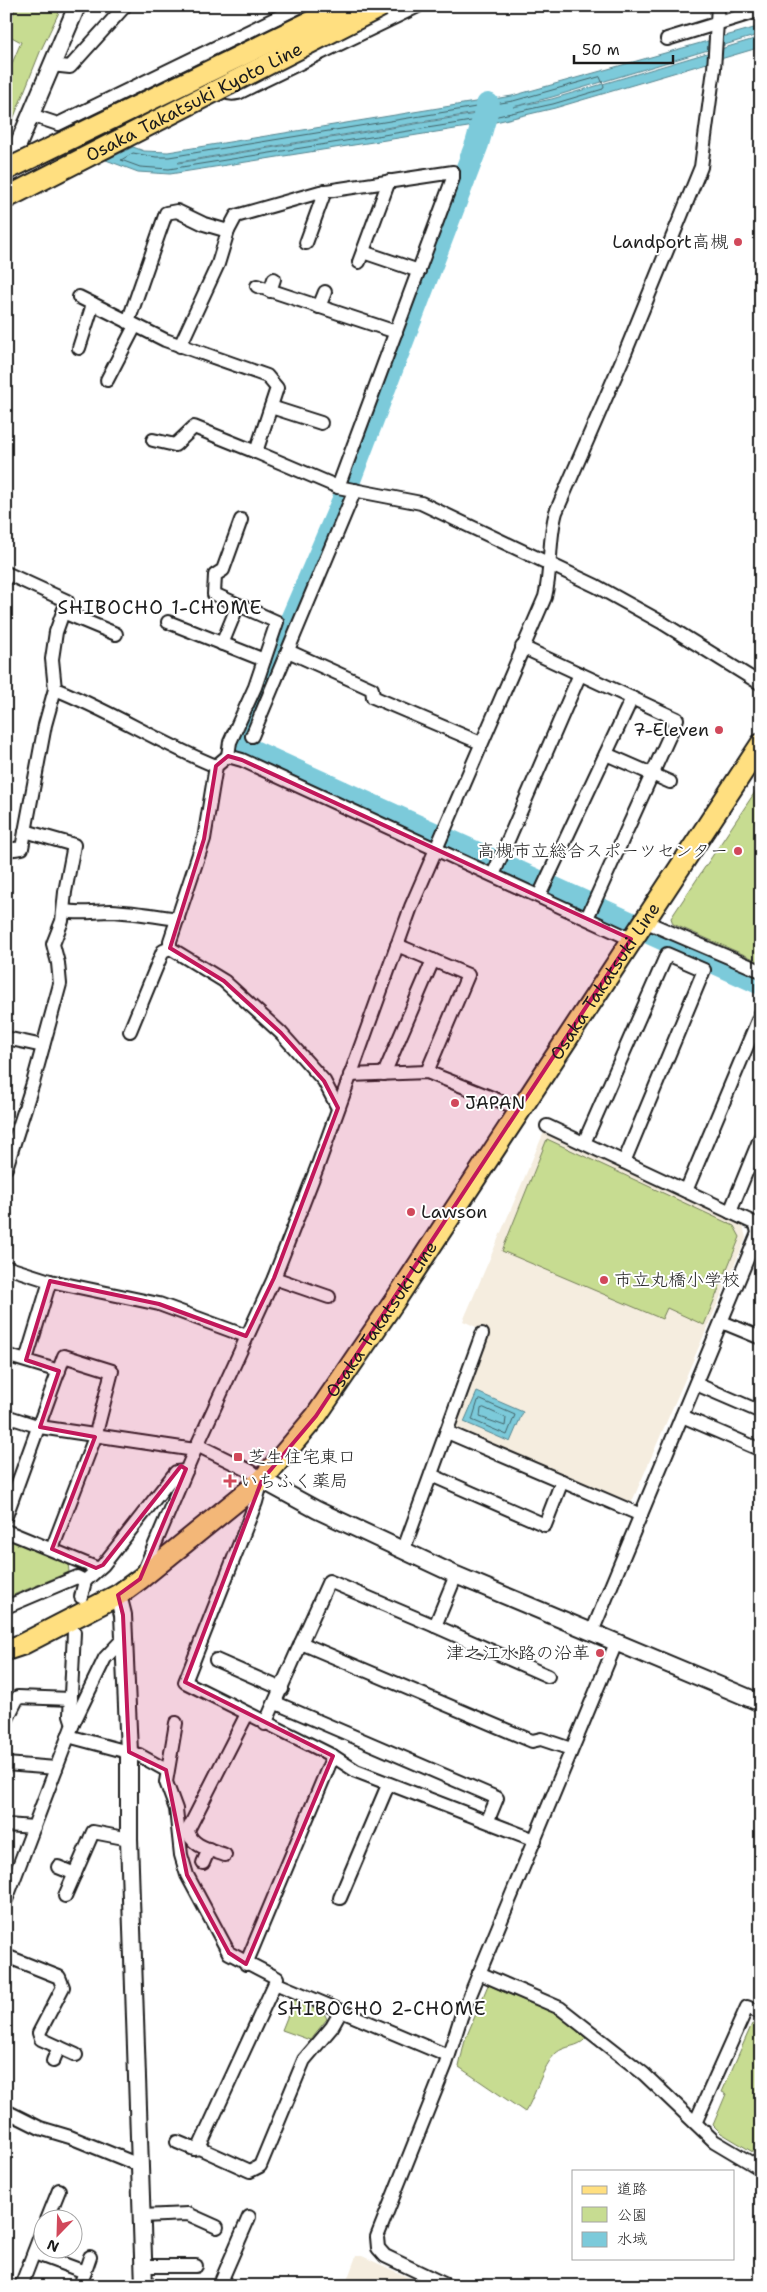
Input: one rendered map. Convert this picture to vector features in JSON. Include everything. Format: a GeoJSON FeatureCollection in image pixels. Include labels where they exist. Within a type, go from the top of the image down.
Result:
{"type":"FeatureCollection","features":[{"type":"Feature","properties":{"kind":"main road","name":"Osaka Takatsuki Kyoto Line"},"geometry":{"type":"LineString","coordinates":[[6,172],[343,6]]}},
{"type":"Feature","properties":{"kind":"main road","name":"Osaka Takatsuki Kyoto Line"},"geometry":{"type":"LineString","coordinates":[[6,198],[382,6]]}},
{"type":"Feature","properties":{"kind":"main road","name":"Osaka Takatsuki Line"},"geometry":{"type":"LineString","coordinates":[[6,1650],[22,1645],[118,1595],[140,1580],[262,1480],[316,1416],[761,744]]}},
{"type":"Feature","properties":{"kind":"street"},"geometry":{"type":"LineString","coordinates":[[6,172],[77,6]]}},
{"type":"Feature","properties":{"kind":"street"},"geometry":{"type":"LineString","coordinates":[[52,65],[70,67],[125,6]]}},
{"type":"Feature","properties":{"kind":"street"},"geometry":{"type":"LineString","coordinates":[[31,115],[58,124],[301,6]]}},
{"type":"Feature","properties":{"kind":"street"},"geometry":{"type":"LineString","coordinates":[[211,50],[208,67],[212,80],[225,92],[238,93],[418,6]]}},
{"type":"Feature","properties":{"kind":"street"},"geometry":{"type":"LineString","coordinates":[[140,1580],[196,1448],[274,1278],[397,944],[522,647],[545,598],[550,565],[551,532],[556,512],[623,358],[700,167],[714,69],[718,6]]}},
{"type":"Feature","properties":{"kind":"street"},"geometry":{"type":"LineString","coordinates":[[667,39],[761,10]]}},
{"type":"Feature","properties":{"kind":"street"},"geometry":{"type":"LineString","coordinates":[[154,77],[212,80]]}},
{"type":"Feature","properties":{"kind":"street"},"geometry":{"type":"LineString","coordinates":[[180,346],[218,264],[228,231],[236,216],[325,191],[453,172],[453,178],[338,487]]}},
{"type":"Feature","properties":{"kind":"street"},"geometry":{"type":"LineString","coordinates":[[389,181],[361,257],[419,271]]}},
{"type":"Feature","properties":{"kind":"street"},"geometry":{"type":"LineString","coordinates":[[306,243],[325,191]]}},
{"type":"Feature","properties":{"kind":"street"},"geometry":{"type":"LineString","coordinates":[[107,380],[132,324],[166,212],[177,211],[204,224],[228,231]]}},
{"type":"Feature","properties":{"kind":"street"},"geometry":{"type":"LineString","coordinates":[[257,286],[272,285],[319,307],[396,332]]}},
{"type":"Feature","properties":{"kind":"street"},"geometry":{"type":"LineString","coordinates":[[319,307],[325,292]]}},
{"type":"Feature","properties":{"kind":"street"},"geometry":{"type":"LineString","coordinates":[[79,297],[180,346],[267,376],[277,388],[256,452]]}},
{"type":"Feature","properties":{"kind":"street"},"geometry":{"type":"LineString","coordinates":[[78,348],[92,304]]}},
{"type":"Feature","properties":{"kind":"street"},"geometry":{"type":"LineString","coordinates":[[271,407],[321,423]]}},
{"type":"Feature","properties":{"kind":"street"},"geometry":{"type":"LineString","coordinates":[[153,440],[175,446],[194,427],[338,487],[420,503],[596,586],[661,622],[761,684]]}},
{"type":"Feature","properties":{"kind":"street"},"geometry":{"type":"LineString","coordinates":[[252,736],[355,490]]}},
{"type":"Feature","properties":{"kind":"street"},"geometry":{"type":"LineString","coordinates":[[170,948],[170,941],[204,839],[216,766],[228,756],[230,742],[264,660],[277,622],[214,594],[215,574],[223,570],[241,520]]}},
{"type":"Feature","properties":{"kind":"street"},"geometry":{"type":"LineString","coordinates":[[6,573],[67,601],[56,632],[52,659],[55,689],[45,725],[22,848],[6,850]]}},
{"type":"Feature","properties":{"kind":"street"},"geometry":{"type":"LineString","coordinates":[[222,644],[238,605]]}},
{"type":"Feature","properties":{"kind":"street"},"geometry":{"type":"LineString","coordinates":[[64,612],[116,634]]}},
{"type":"Feature","properties":{"kind":"street"},"geometry":{"type":"LineString","coordinates":[[168,622],[264,660]]}},
{"type":"Feature","properties":{"kind":"street"},"geometry":{"type":"LineString","coordinates":[[522,647],[676,719],[586,918]]}},
{"type":"Feature","properties":{"kind":"street"},"geometry":{"type":"LineString","coordinates":[[288,651],[372,689],[373,697],[481,743]]}},
{"type":"Feature","properties":{"kind":"street"},"geometry":{"type":"LineString","coordinates":[[493,875],[580,674]]}},
{"type":"Feature","properties":{"kind":"street"},"geometry":{"type":"LineString","coordinates":[[55,689],[90,703],[216,766]]}},
{"type":"Feature","properties":{"kind":"street"},"geometry":{"type":"LineString","coordinates":[[539,896],[632,698]]}},
{"type":"Feature","properties":{"kind":"street"},"geometry":{"type":"LineString","coordinates":[[606,754],[670,782]]}},
{"type":"Feature","properties":{"kind":"street"},"geometry":{"type":"LineString","coordinates":[[228,756],[242,760],[631,938]]}},
{"type":"Feature","properties":{"kind":"street"},"geometry":{"type":"LineString","coordinates":[[6,1168],[60,984],[58,963],[53,944],[64,911],[65,892],[74,845],[25,831]]}},
{"type":"Feature","properties":{"kind":"street"},"geometry":{"type":"LineString","coordinates":[[64,911],[82,914],[109,911],[138,913],[178,920]]}},
{"type":"Feature","properties":{"kind":"street"},"geometry":{"type":"LineString","coordinates":[[644,921],[761,971]]}},
{"type":"Feature","properties":{"kind":"street"},"geometry":{"type":"LineString","coordinates":[[679,960],[687,939]]}},
{"type":"Feature","properties":{"kind":"street"},"geometry":{"type":"LineString","coordinates":[[397,944],[468,975],[427,1072]]}},
{"type":"Feature","properties":{"kind":"street"},"geometry":{"type":"LineString","coordinates":[[130,1031],[163,952],[170,948]]}},
{"type":"Feature","properties":{"kind":"street"},"geometry":{"type":"LineString","coordinates":[[170,948],[224,981],[275,1027],[298,1049],[324,1081],[338,1108]]}},
{"type":"Feature","properties":{"kind":"street"},"geometry":{"type":"LineString","coordinates":[[584,1143],[667,954],[704,970],[624,1162]]}},
{"type":"Feature","properties":{"kind":"street"},"geometry":{"type":"LineString","coordinates":[[384,1074],[432,960]]}},
{"type":"Feature","properties":{"kind":"street"},"geometry":{"type":"LineString","coordinates":[[686,1191],[761,1013]]}},
{"type":"Feature","properties":{"kind":"street"},"geometry":{"type":"LineString","coordinates":[[6,1038],[43,1046]]}},
{"type":"Feature","properties":{"kind":"street"},"geometry":{"type":"LineString","coordinates":[[350,1075],[427,1072],[520,1109]]}},
{"type":"Feature","properties":{"kind":"street"},"geometry":{"type":"LineString","coordinates":[[546,1126],[756,1224],[758,1233],[755,1257],[722,1322],[592,1632]]}},
{"type":"Feature","properties":{"kind":"street"},"geometry":{"type":"LineString","coordinates":[[730,1212],[761,1136]]}},
{"type":"Feature","properties":{"kind":"street"},"geometry":{"type":"LineString","coordinates":[[6,1267],[50,1281],[159,1304],[246,1336]]}},
{"type":"Feature","properties":{"kind":"street"},"geometry":{"type":"LineString","coordinates":[[274,1278],[329,1297]]}},
{"type":"Feature","properties":{"kind":"street"},"geometry":{"type":"LineString","coordinates":[[26,1360],[50,1281]]}},
{"type":"Feature","properties":{"kind":"street"},"geometry":{"type":"LineString","coordinates":[[722,1322],[761,1338]]}},
{"type":"Feature","properties":{"kind":"street"},"geometry":{"type":"LineString","coordinates":[[403,1551],[482,1334]]}},
{"type":"Feature","properties":{"kind":"street"},"geometry":{"type":"LineString","coordinates":[[6,1355],[59,1371]]}},
{"type":"Feature","properties":{"kind":"street"},"geometry":{"type":"LineString","coordinates":[[6,1516],[40,1427],[64,1356],[112,1371],[96,1437],[52,1550]]}},
{"type":"Feature","properties":{"kind":"street"},"geometry":{"type":"LineString","coordinates":[[696,1384],[761,1412]]}},
{"type":"Feature","properties":{"kind":"street"},"geometry":{"type":"LineString","coordinates":[[6,1416],[40,1427],[96,1437],[196,1448],[252,1472],[280,1492],[403,1551],[761,1704]]}},
{"type":"Feature","properties":{"kind":"street"},"geometry":{"type":"LineString","coordinates":[[682,1416],[761,1450]]}},
{"type":"Feature","properties":{"kind":"street"},"geometry":{"type":"LineString","coordinates":[[446,1432],[641,1515]]}},
{"type":"Feature","properties":{"kind":"street"},"geometry":{"type":"LineString","coordinates":[[81,1598],[85,1581],[96,1568],[103,1565],[176,1472],[186,1471]]}},
{"type":"Feature","properties":{"kind":"street"},"geometry":{"type":"LineString","coordinates":[[431,1475],[545,1525],[562,1482]]}},
{"type":"Feature","properties":{"kind":"street"},"geometry":{"type":"LineString","coordinates":[[262,1480],[256,1502],[185,1682],[333,1756],[356,1771],[388,1785],[488,1820],[535,1840]]}},
{"type":"Feature","properties":{"kind":"street"},"geometry":{"type":"LineString","coordinates":[[6,1532],[96,1568]]}},
{"type":"Feature","properties":{"kind":"street"},"geometry":{"type":"LineString","coordinates":[[435,1626],[456,1575]]}},
{"type":"Feature","properties":{"kind":"street"},"geometry":{"type":"LineString","coordinates":[[6,1607],[77,1577],[85,1581]]}},
{"type":"Feature","properties":{"kind":"street"},"geometry":{"type":"LineString","coordinates":[[266,1724],[329,1581],[548,1676]]}},
{"type":"Feature","properties":{"kind":"street"},"geometry":{"type":"LineString","coordinates":[[118,1595],[123,1615],[129,1752],[129,1839],[144,2286]]}},
{"type":"Feature","properties":{"kind":"street"},"geometry":{"type":"LineString","coordinates":[[70,1730],[74,1632]]}},
{"type":"Feature","properties":{"kind":"street"},"geometry":{"type":"LineString","coordinates":[[6,1900],[12,1867],[34,1827],[70,1730],[105,1658],[124,1638]]}},
{"type":"Feature","properties":{"kind":"street"},"geometry":{"type":"LineString","coordinates":[[301,1643],[532,1741],[541,1738],[571,1749]]}},
{"type":"Feature","properties":{"kind":"street"},"geometry":{"type":"LineString","coordinates":[[448,2286],[385,2256],[378,2248],[376,2240],[479,1973],[616,1643]]}},
{"type":"Feature","properties":{"kind":"street"},"geometry":{"type":"LineString","coordinates":[[216,1660],[282,1689]]}},
{"type":"Feature","properties":{"kind":"street"},"geometry":{"type":"LineString","coordinates":[[6,1721],[18,1697],[71,1699]]}},
{"type":"Feature","properties":{"kind":"street"},"geometry":{"type":"LineString","coordinates":[[276,1703],[497,1798],[488,1820]]}},
{"type":"Feature","properties":{"kind":"street"},"geometry":{"type":"LineString","coordinates":[[224,1855],[193,1842],[189,1837],[188,1830],[247,1714]]}},
{"type":"Feature","properties":{"kind":"street"},"geometry":{"type":"LineString","coordinates":[[176,1723],[166,1770],[166,1782],[176,1809],[181,1855],[188,1875],[229,1953],[246,1964],[277,1978],[198,2148]]}},
{"type":"Feature","properties":{"kind":"street"},"geometry":{"type":"LineString","coordinates":[[70,1730],[129,1752],[166,1770]]}},
{"type":"Feature","properties":{"kind":"street"},"geometry":{"type":"LineString","coordinates":[[246,1964],[333,1756]]}},
{"type":"Feature","properties":{"kind":"street"},"geometry":{"type":"LineString","coordinates":[[6,1764],[56,1768]]}},
{"type":"Feature","properties":{"kind":"street"},"geometry":{"type":"LineString","coordinates":[[340,1898],[388,1785]]}},
{"type":"Feature","properties":{"kind":"street"},"geometry":{"type":"LineString","coordinates":[[6,1825],[34,1827]]}},
{"type":"Feature","properties":{"kind":"street"},"geometry":{"type":"LineString","coordinates":[[65,1896],[93,1832],[129,1839]]}},
{"type":"Feature","properties":{"kind":"street"},"geometry":{"type":"LineString","coordinates":[[203,1863],[209,1849]]}},
{"type":"Feature","properties":{"kind":"street"},"geometry":{"type":"LineString","coordinates":[[58,1867],[74,1874]]}},
{"type":"Feature","properties":{"kind":"street"},"geometry":{"type":"LineString","coordinates":[[6,1956],[59,1977],[62,1987],[39,2033],[41,2040],[76,2055]]}},
{"type":"Feature","properties":{"kind":"street"},"geometry":{"type":"LineString","coordinates":[[479,1973],[560,2008],[644,2074],[714,2140],[761,2170]]}},
{"type":"Feature","properties":{"kind":"street"},"geometry":{"type":"LineString","coordinates":[[275,1983],[448,2056]]}},
{"type":"Feature","properties":{"kind":"street"},"geometry":{"type":"LineString","coordinates":[[696,2121],[747,2006],[761,2012]]}},
{"type":"Feature","properties":{"kind":"street"},"geometry":{"type":"LineString","coordinates":[[176,2142],[194,2149],[198,2148],[250,2170],[260,2166],[304,2060],[332,2027],[341,2011]]}},
{"type":"Feature","properties":{"kind":"street"},"geometry":{"type":"LineString","coordinates":[[53,2061],[59,2047]]}},
{"type":"Feature","properties":{"kind":"street"},"geometry":{"type":"LineString","coordinates":[[6,2111],[35,2126],[70,2137],[139,2166]]}},
{"type":"Feature","properties":{"kind":"street"},"geometry":{"type":"LineString","coordinates":[[51,2210],[59,2190]]}},
{"type":"Feature","properties":{"kind":"street"},"geometry":{"type":"LineString","coordinates":[[141,2216],[188,2214],[217,2227]]}},
{"type":"Feature","properties":{"kind":"street"},"geometry":{"type":"LineString","coordinates":[[219,2286],[249,2217]]}},
{"type":"Feature","properties":{"kind":"street"},"geometry":{"type":"LineString","coordinates":[[21,2286],[32,2257]]}},
{"type":"Feature","properties":{"kind":"street"},"geometry":{"type":"LineString","coordinates":[[80,2286],[90,2258]]}},
{"type":"Feature","properties":{"kind":"street"},"geometry":{"type":"LineString","coordinates":[[54,2260],[85,2272]]}},
{"type":"Feature","properties":{"kind":"street"},"geometry":{"type":"LineString","coordinates":[[143,2266],[196,2266]]}},
{"type":"Feature","properties":{"kind":"highlighted area"},"geometry":{"type":"Polygon","coordinates":[[[228,756],[242,760],[631,939],[316,1416],[262,1480],[185,1682],[333,1756],[246,1964],[229,1953],[187,1875],[166,1770],[129,1752],[123,1615],[118,1595],[140,1579],[186,1469],[181,1466],[103,1565],[96,1568],[52,1549],[95,1437],[40,1427],[59,1371],[26,1360],[50,1281],[159,1304],[246,1336],[274,1278],[338,1108],[324,1081],[281,1033],[224,981],[170,948],[204,839],[216,766],[228,756]]]}},
{"type":"Feature","properties":{"kind":"shaded area","name":"市立丸橋小学校"},"geometry":{"type":"Polygon","coordinates":[[[544,1132],[743,1225],[746,1238],[631,1504],[456,1433],[453,1428],[485,1331],[463,1321],[544,1132]]]}},
{"type":"Feature","properties":{"kind":"shaded area"},"geometry":{"type":"Polygon","coordinates":[[[356,2256],[362,2256],[427,2286],[345,2286],[356,2256]]]}},
{"type":"Feature","properties":{"kind":"green space"},"geometry":{"type":"Polygon","coordinates":[[[16,6],[62,6],[40,52],[6,137],[6,78],[21,42],[6,34],[16,6]]]}},
{"type":"Feature","properties":{"kind":"green space","name":"高槻市立総合スポーツセンター"},"geometry":{"type":"Polygon","coordinates":[[[761,783],[761,962],[673,924],[671,918],[761,783]]]}},
{"type":"Feature","properties":{"kind":"green space"},"geometry":{"type":"Polygon","coordinates":[[[547,1139],[734,1226],[740,1237],[704,1325],[667,1308],[662,1319],[502,1251],[547,1139]]]}},
{"type":"Feature","properties":{"kind":"green space"},"geometry":{"type":"Polygon","coordinates":[[[6,1539],[68,1562],[69,1572],[6,1598],[6,1539]]]}},
{"type":"Feature","properties":{"kind":"green space"},"geometry":{"type":"Polygon","coordinates":[[[488,1985],[557,2014],[586,2038],[579,2043],[560,2050],[551,2059],[525,2112],[459,2067],[465,2040],[488,1985]]]}},
{"type":"Feature","properties":{"kind":"green space"},"geometry":{"type":"Polygon","coordinates":[[[294,2000],[324,2013],[327,2019],[310,2040],[282,2030],[294,2000]]]}},
{"type":"Feature","properties":{"kind":"green space"},"geometry":{"type":"Polygon","coordinates":[[[752,2024],[761,2027],[761,2157],[721,2133],[713,2125],[726,2094],[722,2092],[752,2024]]]}},
{"type":"Feature","properties":{"kind":"water"},"geometry":{"type":"Polygon","coordinates":[[[761,26],[761,34],[513,107],[552,99],[761,37],[761,47],[555,108],[487,124],[170,174],[138,172],[106,160],[133,147],[144,151],[168,152],[512,96],[761,26]],[[482,112],[178,163],[482,113],[482,112]]]}},
{"type":"Feature","properties":{"kind":"water"},"geometry":{"type":"Polygon","coordinates":[[[477,1392],[523,1412],[510,1442],[464,1422],[477,1392]]]}},
{"type":"Feature","properties":{"kind":"waterway"},"geometry":{"type":"LineString","coordinates":[[488,105],[477,144],[349,480],[345,497],[238,745],[761,983]]}},
{"type":"Feature","properties":{"kind":"place","name":"Landport高槻"},"geometry":{"type":"Point","coordinates":[738,242]}},
{"type":"Feature","properties":{"kind":"place","name":"7-Eleven"},"geometry":{"type":"Point","coordinates":[719,730]}},
{"type":"Feature","properties":{"kind":"place","name":"高槻市立総合スポーツセンター"},"geometry":{"type":"Point","coordinates":[738,851]}},
{"type":"Feature","properties":{"kind":"place","name":"JAPAN"},"geometry":{"type":"Point","coordinates":[455,1103]}},
{"type":"Feature","properties":{"kind":"place","name":"Lawson"},"geometry":{"type":"Point","coordinates":[411,1212]}},
{"type":"Feature","properties":{"kind":"place","name":"市立丸橋小学校"},"geometry":{"type":"Point","coordinates":[604,1280]}},
{"type":"Feature","properties":{"kind":"place","name":"芝生住宅東口"},"geometry":{"type":"Point","coordinates":[238,1457]}},
{"type":"Feature","properties":{"kind":"place","name":"いちふく薬局"},"geometry":{"type":"Point","coordinates":[230,1481]}},
{"type":"Feature","properties":{"kind":"place","name":"津之江水路の沿革"},"geometry":{"type":"Point","coordinates":[600,1653]}},
{"type":"Feature","properties":{"kind":"district","name":"SHIBOCHO 1-CHOME"},"geometry":{"type":"Point","coordinates":[160,607]}},
{"type":"Feature","properties":{"kind":"district","name":"SHIBOCHO 2-CHOME"},"geometry":{"type":"Point","coordinates":[382,2008]}}]}
